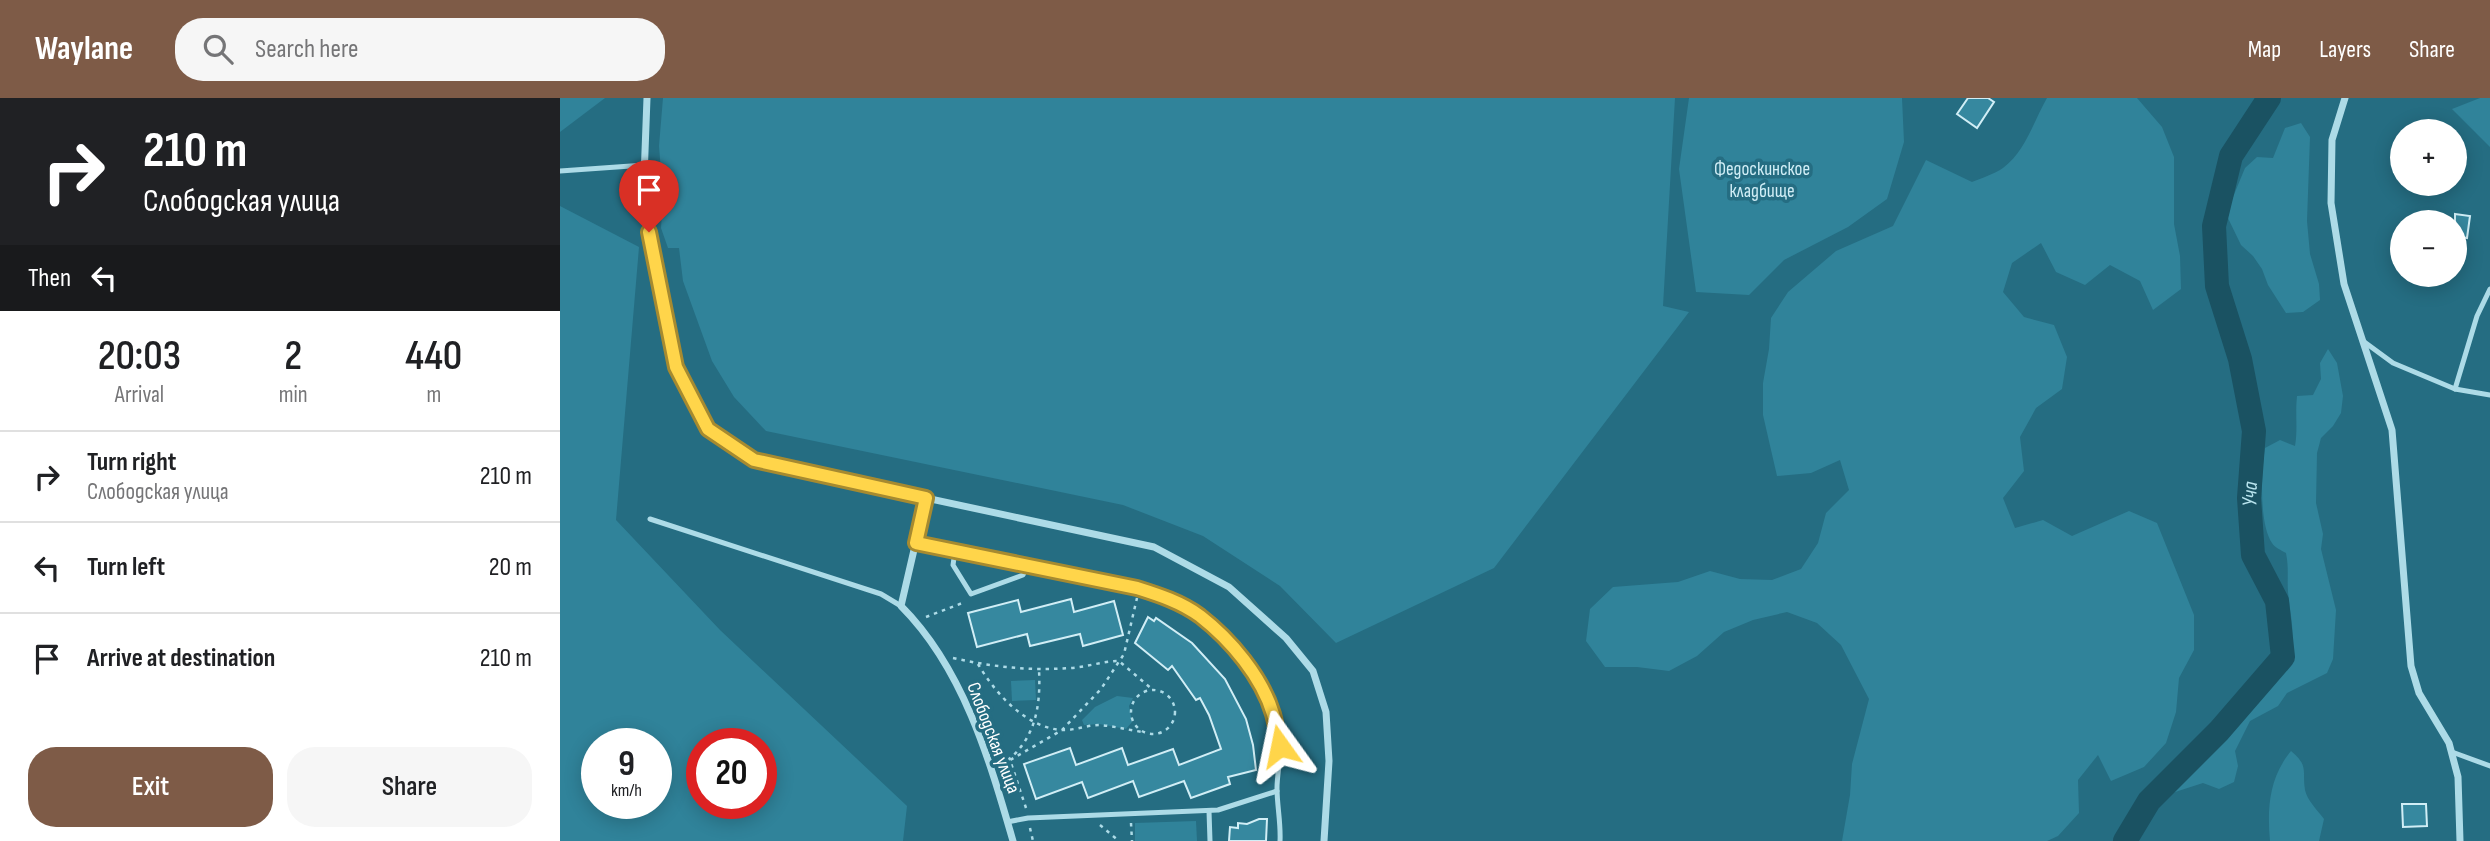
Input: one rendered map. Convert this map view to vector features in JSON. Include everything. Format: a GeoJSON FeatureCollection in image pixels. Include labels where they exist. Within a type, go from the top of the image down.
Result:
{"type":"FeatureCollection","features":[{"type":"Feature","properties":{"kind":"street"},"geometry":{"type":"LineString","coordinates":[[647,98],[643,205],[676,367],[708,429],[754,460],[1154,547],[1229,587],[1286,638],[1313,671],[1327,724],[1329,761],[1324,841]]}},
{"type":"Feature","properties":{"kind":"street"},"geometry":{"type":"LineString","coordinates":[[2346,98],[2333,141],[2331,203],[2344,284],[2392,430],[2411,666],[2419,693],[2452,752],[2458,777],[2460,841]]}},
{"type":"Feature","properties":{"kind":"street"},"geometry":{"type":"LineString","coordinates":[[901,606],[926,498]]}},
{"type":"Feature","properties":{"kind":"street","name":"Слободская улица"},"geometry":{"type":"LineString","coordinates":[[901,606],[922,627],[962,694],[1013,841]]}},
{"type":"Feature","properties":{"kind":"lane"},"geometry":{"type":"LineString","coordinates":[[560,171],[645,165]]}},
{"type":"Feature","properties":{"kind":"lane"},"geometry":{"type":"LineString","coordinates":[[2455,388],[2477,316],[2490,289]]}},
{"type":"Feature","properties":{"kind":"lane"},"geometry":{"type":"LineString","coordinates":[[2362,341],[2393,363],[2455,388],[2490,395]]}},
{"type":"Feature","properties":{"kind":"lane"},"geometry":{"type":"LineString","coordinates":[[650,519],[881,594],[901,606]]}},
{"type":"Feature","properties":{"kind":"lane"},"geometry":{"type":"LineString","coordinates":[[916,543],[1139,588],[1169,598],[1200,616],[1229,643],[1255,677],[1273,713],[1280,746],[1277,790],[1281,821],[1280,841]]}},
{"type":"Feature","properties":{"kind":"lane"},"geometry":{"type":"LineString","coordinates":[[956,551],[953,565],[971,594],[1023,575],[1028,565]]}},
{"type":"Feature","properties":{"kind":"lane"},"geometry":{"type":"LineString","coordinates":[[2452,752],[2490,766]]}},
{"type":"Feature","properties":{"kind":"lane"},"geometry":{"type":"LineString","coordinates":[[1007,822],[1028,818],[1219,810],[1277,790]]}},
{"type":"Feature","properties":{"kind":"lane"},"geometry":{"type":"LineString","coordinates":[[1209,811],[1210,841]]}},
{"type":"Feature","properties":{"kind":"path"},"geometry":{"type":"LineString","coordinates":[[991,772],[1062,730],[1101,689],[1124,654],[1139,588]]}},
{"type":"Feature","properties":{"kind":"path"},"geometry":{"type":"LineString","coordinates":[[916,621],[965,602],[971,594]]}},
{"type":"Feature","properties":{"kind":"path"},"geometry":{"type":"LineString","coordinates":[[944,663],[952,658],[978,664],[1039,670],[1119,661],[1153,690],[1168,696],[1173,702],[1175,716],[1163,732],[1149,734],[1097,725],[1062,730],[1035,721],[1004,700],[978,664]]}},
{"type":"Feature","properties":{"kind":"path"},"geometry":{"type":"LineString","coordinates":[[1010,760],[1021,748],[1035,721],[1041,695],[1039,670]]}},
{"type":"Feature","properties":{"kind":"path"},"geometry":{"type":"LineString","coordinates":[[1143,732],[1133,722],[1131,709],[1137,696],[1153,690]]}},
{"type":"Feature","properties":{"kind":"path"},"geometry":{"type":"LineString","coordinates":[[1010,760],[1033,841]]}},
{"type":"Feature","properties":{"kind":"path"},"geometry":{"type":"LineString","coordinates":[[1131,814],[1132,841]]}},
{"type":"Feature","properties":{"kind":"path"},"geometry":{"type":"LineString","coordinates":[[1086,815],[1119,841]]}},
{"type":"Feature","properties":{"kind":"green space"},"geometry":{"type":"Polygon","coordinates":[[[560,98],[605,98],[560,132],[560,98]]]}},
{"type":"Feature","properties":{"kind":"green space"},"geometry":{"type":"Polygon","coordinates":[[[663,98],[1675,98],[1663,306],[1689,312],[1494,568],[1336,643],[1280,586],[1203,536],[1123,505],[766,431],[734,397],[712,361],[683,281],[679,248],[668,248],[661,228],[663,197],[659,146],[663,98]]]}},
{"type":"Feature","properties":{"kind":"green space","name":"Федоскинское кладбище"},"geometry":{"type":"Polygon","coordinates":[[[1689,98],[1902,98],[1904,142],[1887,199],[1848,227],[1784,260],[1749,295],[1696,292],[1679,169],[1689,98]]]}},
{"type":"Feature","properties":{"kind":"green space"},"geometry":{"type":"Polygon","coordinates":[[[2047,98],[2137,98],[2162,127],[2174,157],[2174,224],[2180,256],[2181,289],[2153,310],[2140,281],[2110,265],[2085,285],[2056,272],[2041,243],[2012,263],[2003,292],[2024,317],[2054,325],[2067,357],[2062,389],[2036,408],[2020,437],[2024,471],[2003,498],[2015,528],[2043,520],[2072,536],[2129,511],[2157,523],[2194,615],[2194,650],[2179,678],[2176,712],[2166,743],[2144,767],[2111,781],[2098,755],[2078,780],[2079,813],[2058,836],[2047,841],[1842,841],[1852,764],[1869,699],[1841,645],[1817,623],[1787,612],[1753,620],[1724,632],[1697,656],[1669,671],[1605,667],[1586,641],[1590,609],[1613,587],[1678,582],[1710,571],[1740,579],[1772,580],[1801,569],[1818,543],[1826,513],[1849,490],[1840,460],[1811,473],[1777,476],[1763,415],[1763,383],[1771,318],[1788,292],[1836,251],[1893,226],[1926,160],[1972,182],[2003,168],[2018,153],[2047,98]]]}},
{"type":"Feature","properties":{"kind":"green space"},"geometry":{"type":"Polygon","coordinates":[[[2480,98],[2490,98],[2490,147],[2467,124],[2467,119],[2462,119],[2452,109],[2480,98]]]}},
{"type":"Feature","properties":{"kind":"green space"},"geometry":{"type":"Polygon","coordinates":[[[2301,123],[2310,137],[2307,221],[2310,254],[2319,284],[2320,300],[2303,312],[2286,313],[2268,285],[2262,269],[2241,245],[2226,214],[2245,168],[2257,157],[2273,158],[2285,128],[2301,123]]]}},
{"type":"Feature","properties":{"kind":"green space"},"geometry":{"type":"Polygon","coordinates":[[[560,206],[639,247],[616,520],[720,630],[907,806],[903,841],[560,841],[560,206]]]}},
{"type":"Feature","properties":{"kind":"green space"},"geometry":{"type":"Polygon","coordinates":[[[2328,349],[2337,363],[2343,396],[2341,413],[2321,438],[2317,453],[2316,503],[2323,534],[2321,549],[2336,610],[2333,659],[2327,673],[2287,693],[2278,706],[2250,721],[2235,751],[2238,766],[2234,782],[2219,789],[2203,783],[2172,793],[2175,778],[2285,669],[2289,659],[2293,631],[2287,558],[2286,553],[2272,543],[2265,523],[2262,483],[2265,448],[2280,440],[2295,446],[2297,396],[2313,395],[2321,379],[2320,363],[2328,349]]]}},
{"type":"Feature","properties":{"kind":"green space"},"geometry":{"type":"Polygon","coordinates":[[[1035,680],[1036,700],[1012,701],[1011,681],[1035,680]]]}},
{"type":"Feature","properties":{"kind":"green space"},"geometry":{"type":"Polygon","coordinates":[[[1117,696],[1133,698],[1129,706],[1132,722],[1126,729],[1099,724],[1084,725],[1082,720],[1095,707],[1117,696]]]}},
{"type":"Feature","properties":{"kind":"green space"},"geometry":{"type":"Polygon","coordinates":[[[2291,751],[2303,765],[2308,798],[2324,819],[2319,841],[2270,841],[2271,794],[2278,772],[2291,751]]]}},
{"type":"Feature","properties":{"kind":"green space"},"geometry":{"type":"Polygon","coordinates":[[[1196,821],[1197,841],[1135,841],[1135,823],[1196,821]]]}},
{"type":"Feature","properties":{"kind":"building"},"geometry":{"type":"Polygon","coordinates":[[[1968,98],[1988,98],[1994,102],[1977,128],[1957,114],[1968,98]]]}},
{"type":"Feature","properties":{"kind":"building"},"geometry":{"type":"Polygon","coordinates":[[[2467,216],[2470,216],[2467,238],[2467,216]]]}},
{"type":"Feature","properties":{"kind":"building"},"geometry":{"type":"Polygon","coordinates":[[[1071,599],[1074,612],[1114,601],[1123,635],[1083,646],[1080,634],[1030,646],[1027,634],[977,647],[968,613],[1018,600],[1021,612],[1071,599]]]}},
{"type":"Feature","properties":{"kind":"building"},"geometry":{"type":"Polygon","coordinates":[[[1148,617],[1154,621],[1156,618],[1192,643],[1225,679],[1246,719],[1256,770],[1228,777],[1230,784],[1191,798],[1184,781],[1139,797],[1133,781],[1088,798],[1082,782],[1036,799],[1024,764],[1070,748],[1076,765],[1122,748],[1128,765],[1173,749],[1179,765],[1221,749],[1200,698],[1196,700],[1172,666],[1168,670],[1135,643],[1148,617]]]}},
{"type":"Feature","properties":{"kind":"building"},"geometry":{"type":"Polygon","coordinates":[[[2402,804],[2426,804],[2427,826],[2403,827],[2402,804]]]}},
{"type":"Feature","properties":{"kind":"building"},"geometry":{"type":"Polygon","coordinates":[[[1267,819],[1266,841],[1229,841],[1230,827],[1238,828],[1238,823],[1247,824],[1267,819]]]}},
{"type":"Feature","properties":{"kind":"waterway","name":"Уча"},"geometry":{"type":"LineString","coordinates":[[2125,841],[2149,801],[2219,731],[2283,657],[2277,601],[2253,555],[2249,498],[2254,431],[2240,359],[2217,286],[2214,226],[2231,156],[2269,98]]}},
{"type":"Feature","properties":{"kind":"route"},"geometry":{"type":"LineString","coordinates":[[649,232],[676,367],[708,429],[754,460],[926,498],[916,543],[1137,588],[1169,598],[1200,616],[1229,643],[1255,677],[1273,713],[1280,746]]}}]}
